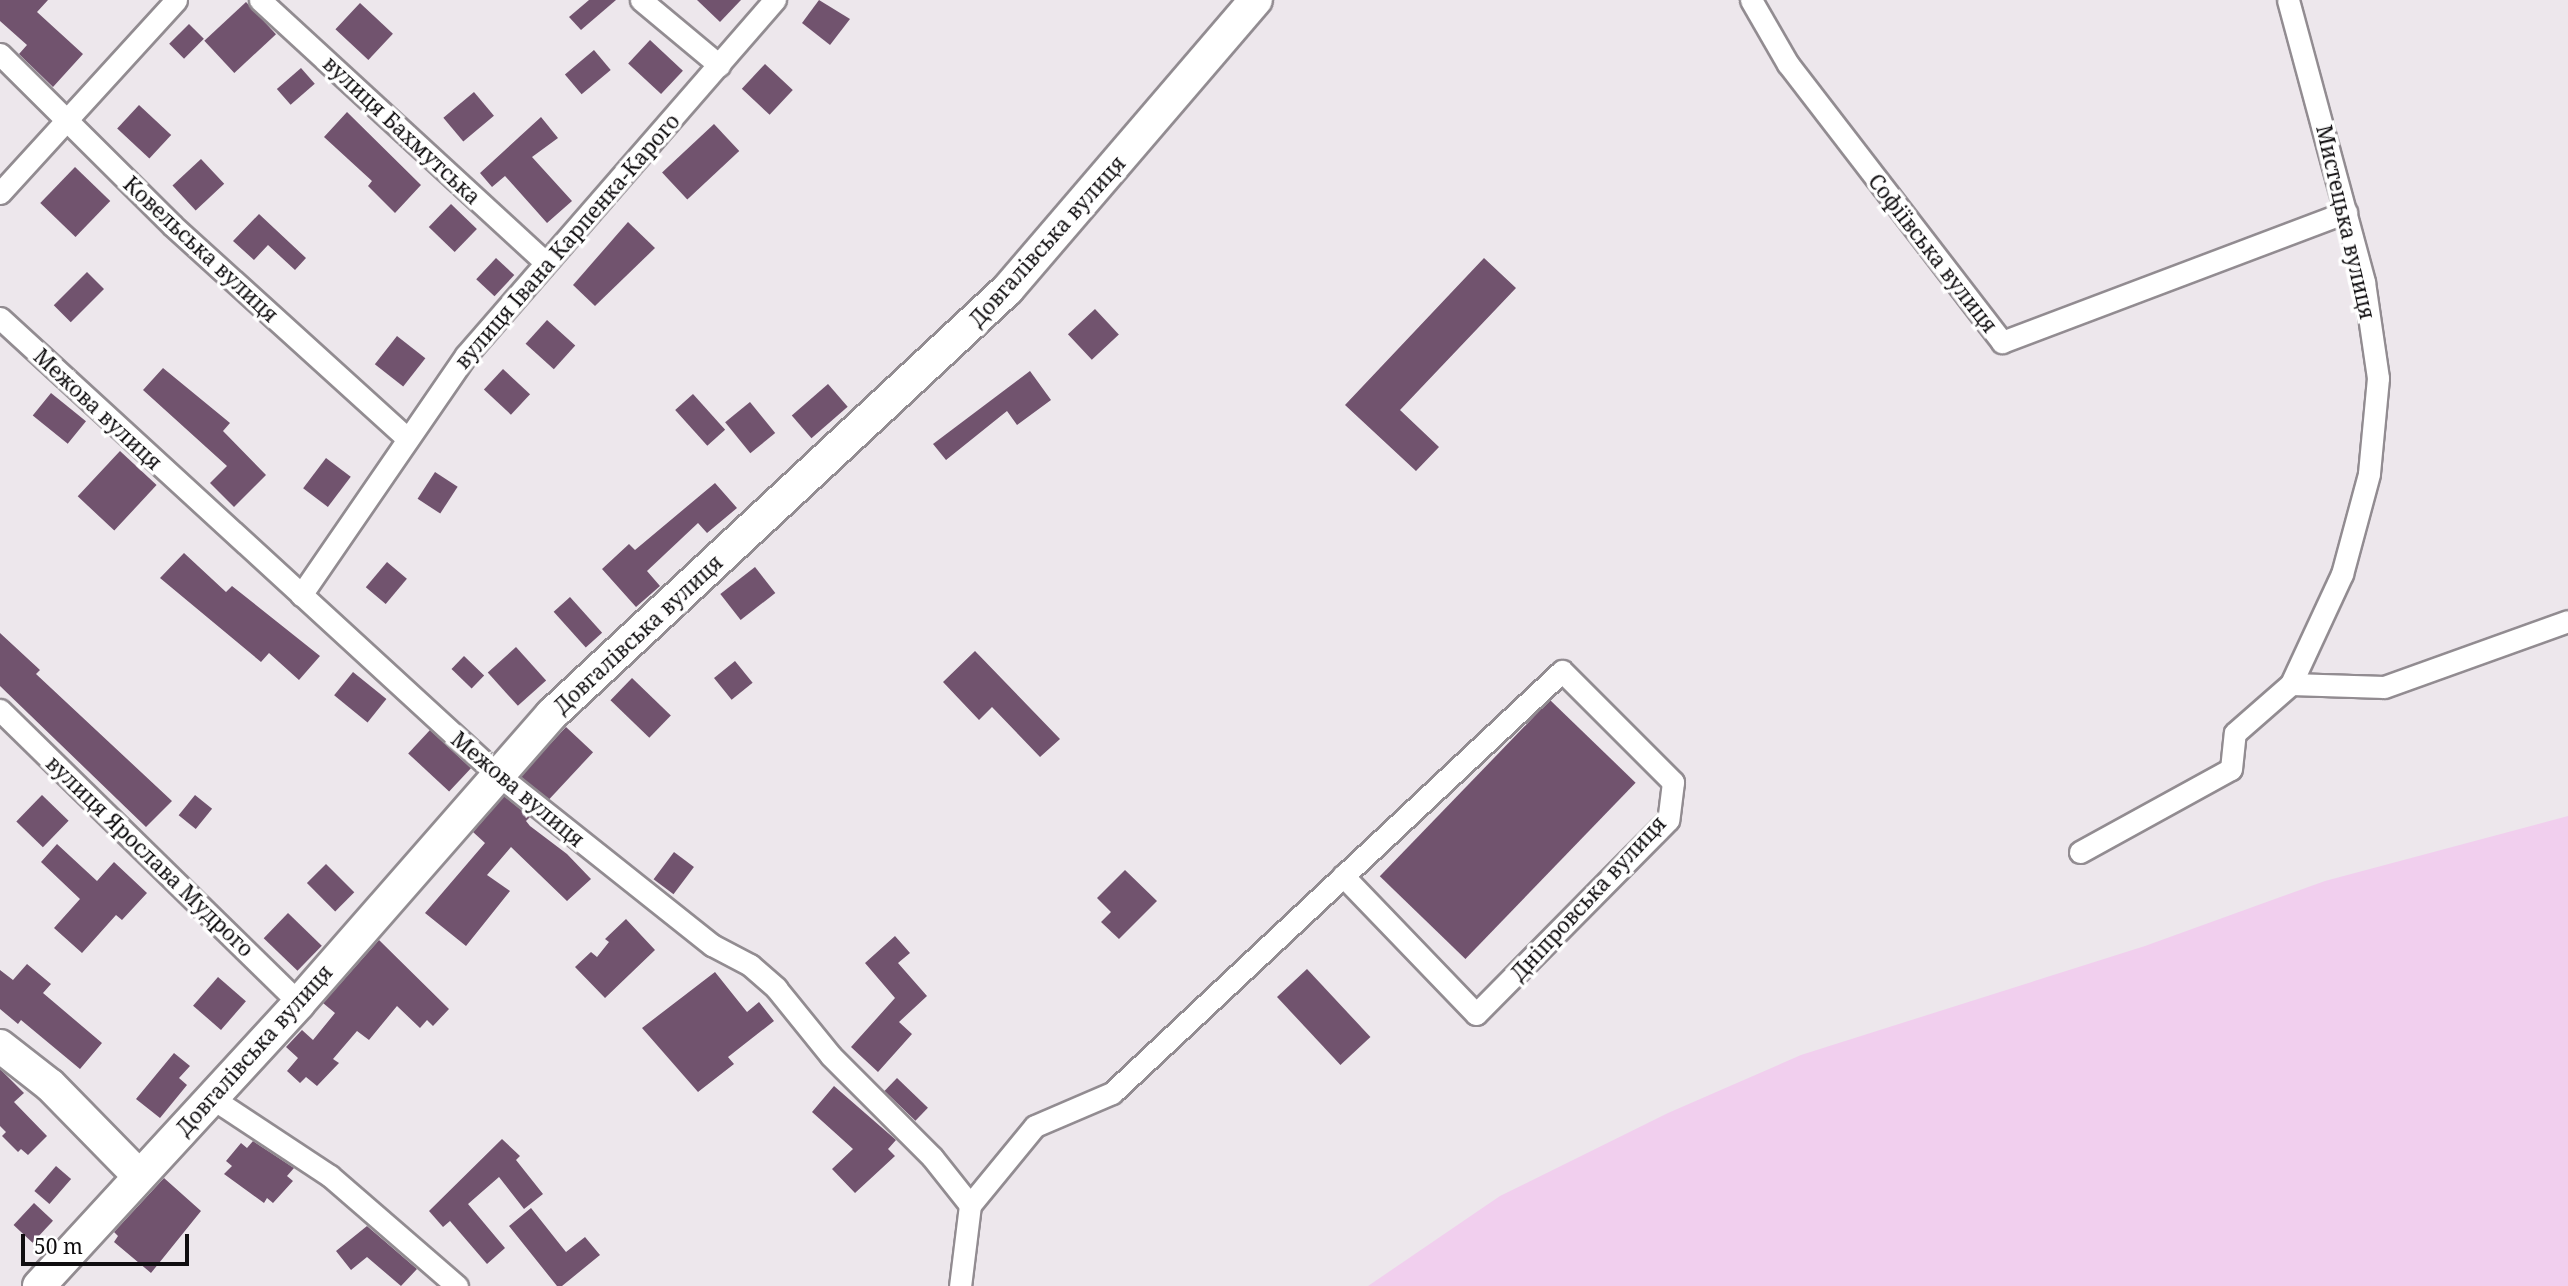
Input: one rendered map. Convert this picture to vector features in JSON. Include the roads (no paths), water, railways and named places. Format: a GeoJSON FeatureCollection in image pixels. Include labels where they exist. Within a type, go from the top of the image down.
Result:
{"type":"FeatureCollection","features":[{"type":"Feature","properties":{"kind":"street"},"geometry":{"type":"LineString","coordinates":[[0,193],[64,118],[176,0]]}},
{"type":"Feature","properties":{"kind":"street","name":"вулиця Бахмутська"},"geometry":{"type":"LineString","coordinates":[[260,0],[544,261]]}},
{"type":"Feature","properties":{"kind":"street"},"geometry":{"type":"LineString","coordinates":[[641,0],[719,65]]}},
{"type":"Feature","properties":{"kind":"street","name":"вулиця Івана Карпенка-Карого"},"geometry":{"type":"LineString","coordinates":[[301,595],[466,355],[544,261],[775,0]]}},
{"type":"Feature","properties":{"kind":"street","name":"Довгалівська вулиця"},"geometry":{"type":"LineString","coordinates":[[39,1286],[299,1003],[497,774],[561,705],[1009,289],[1256,0]]}},
{"type":"Feature","properties":{"kind":"street","name":"Софіївська вулиця"},"geometry":{"type":"LineString","coordinates":[[1751,0],[1788,64],[2002,342],[2346,212]]}},
{"type":"Feature","properties":{"kind":"street","name":"Мистецька вулиця"},"geometry":{"type":"LineString","coordinates":[[2291,684],[2342,575],[2369,474],[2378,378],[2364,282],[2294,3]]}},
{"type":"Feature","properties":{"kind":"street","name":"Ковельська вулиця"},"geometry":{"type":"LineString","coordinates":[[0,54],[172,225],[407,438]]}},
{"type":"Feature","properties":{"kind":"street","name":"Межова вулиця"},"geometry":{"type":"LineString","coordinates":[[0,318],[497,774],[712,945],[750,965],[776,988],[831,1056],[932,1157],[970,1205]]}},
{"type":"Feature","properties":{"kind":"street"},"geometry":{"type":"LineString","coordinates":[[2080,852],[2231,769],[2235,733],[2291,684],[2384,687],[2568,621]]}},
{"type":"Feature","properties":{"kind":"street","name":"Дніпровська вулиця"},"geometry":{"type":"LineString","coordinates":[[970,1205],[1035,1126],[1112,1093],[1343,876],[1562,671],[1674,782],[1668,820],[1476,1014],[1343,876]]}},
{"type":"Feature","properties":{"kind":"street","name":"вулиця Ярослава Мудрого"},"geometry":{"type":"LineString","coordinates":[[0,710],[299,1003]]}},
{"type":"Feature","properties":{"kind":"street"},"geometry":{"type":"LineString","coordinates":[[0,1046],[50,1085],[139,1176]]}},
{"type":"Feature","properties":{"kind":"street"},"geometry":{"type":"LineString","coordinates":[[212,1098],[330,1176],[457,1286]]}},
{"type":"Feature","properties":{"kind":"street"},"geometry":{"type":"LineString","coordinates":[[960,1286],[970,1205]]}}]}
